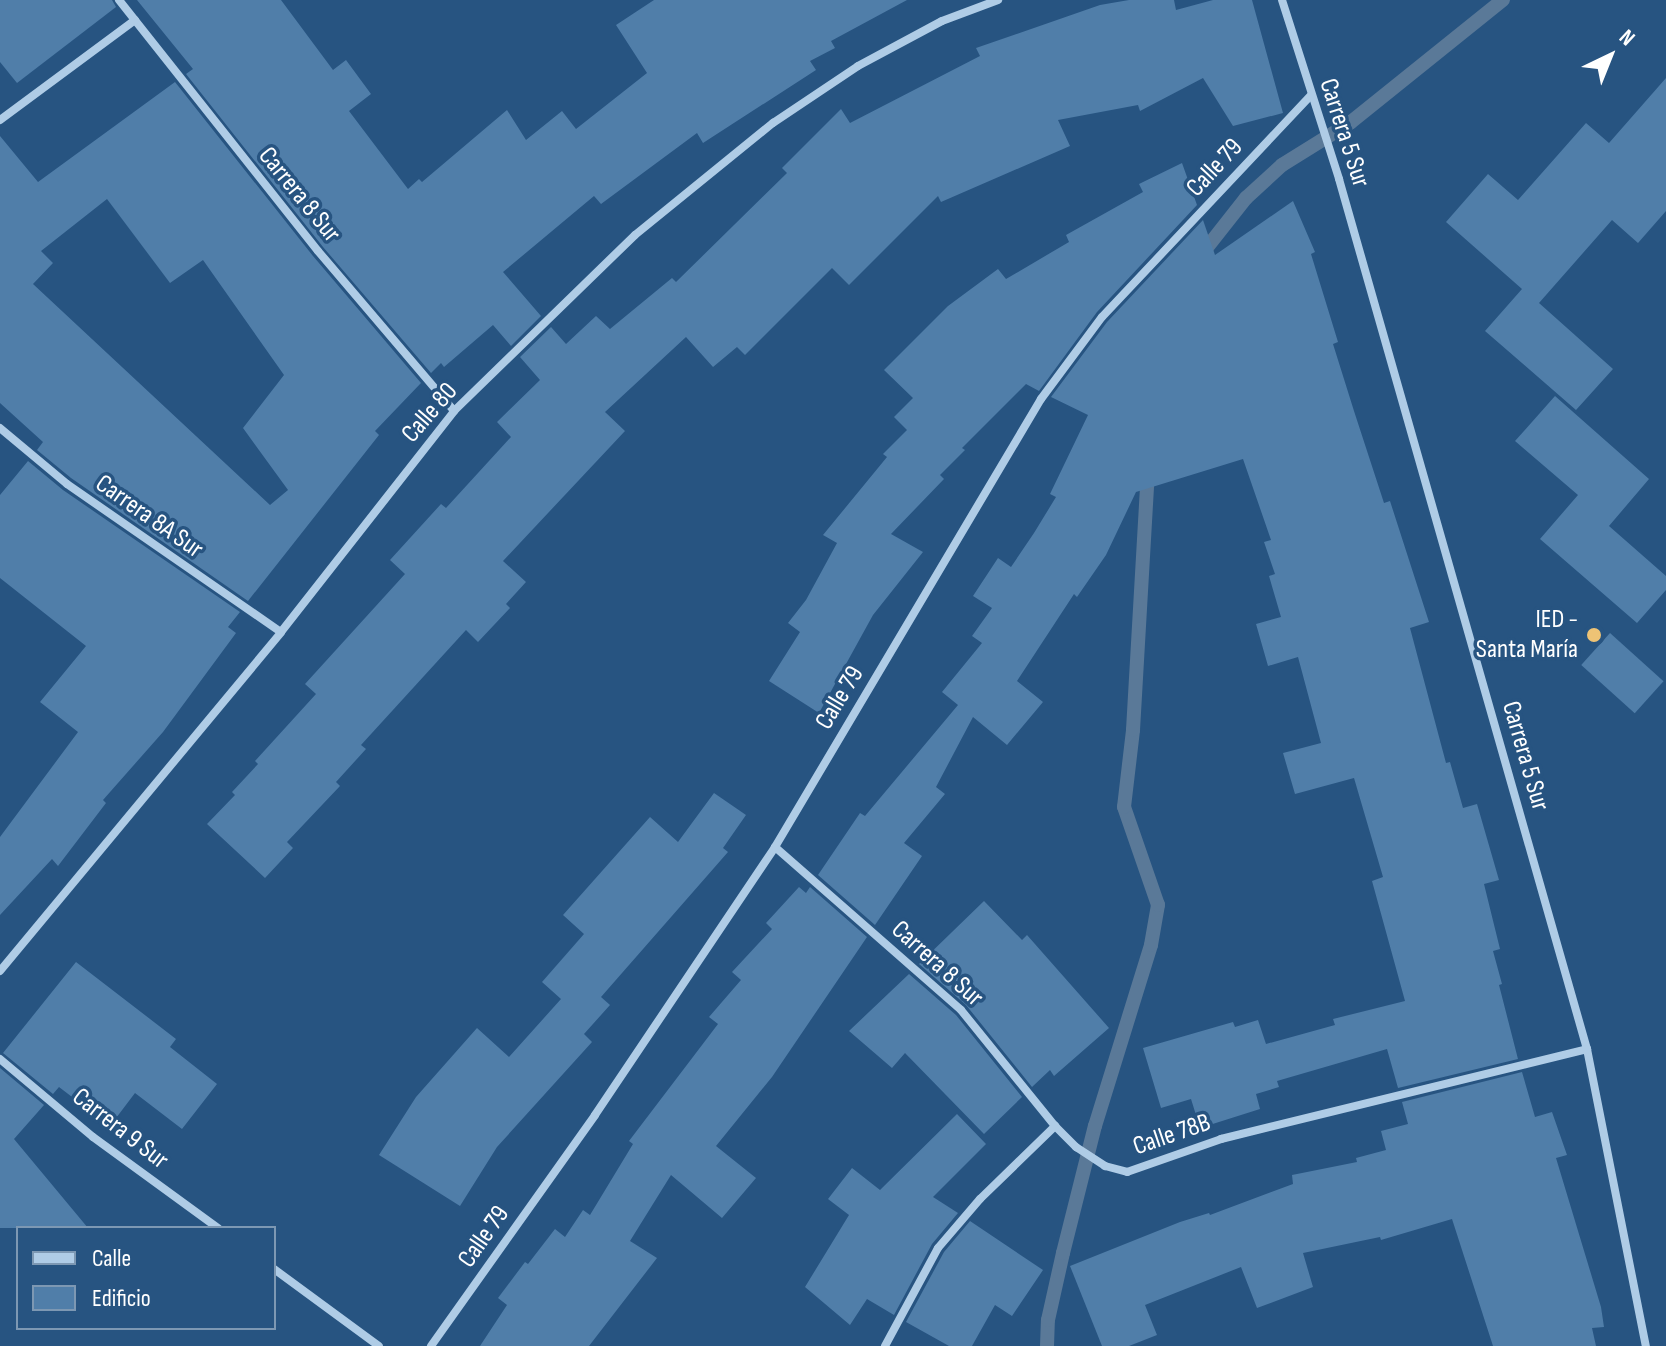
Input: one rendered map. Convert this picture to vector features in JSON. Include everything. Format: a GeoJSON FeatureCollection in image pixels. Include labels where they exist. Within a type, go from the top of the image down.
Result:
{"type":"FeatureCollection","features":[{"type":"Feature","properties":{"kind":"street","name":"Carrera 8 Sur"},"geometry":{"type":"LineString","coordinates":[[119,0],[318,251],[454,411]]}},
{"type":"Feature","properties":{"kind":"street","name":"Calle 80"},"geometry":{"type":"LineString","coordinates":[[0,971],[281,632],[454,411],[635,235],[762,132],[858,66],[942,21],[998,0]]}},
{"type":"Feature","properties":{"kind":"street","name":"Carrera 5 Sur"},"geometry":{"type":"LineString","coordinates":[[1282,0],[1339,179],[1587,1049],[1646,1346]]}},
{"type":"Feature","properties":{"kind":"street"},"geometry":{"type":"LineString","coordinates":[[0,120],[135,20]]}},
{"type":"Feature","properties":{"kind":"street","name":"Calle 79"},"geometry":{"type":"LineString","coordinates":[[431,1346],[595,1115],[775,847],[1041,399],[1102,317],[1311,95]]}},
{"type":"Feature","properties":{"kind":"street","name":"Carrera 8A Sur"},"geometry":{"type":"LineString","coordinates":[[0,428],[67,484],[281,632]]}},
{"type":"Feature","properties":{"kind":"street","name":"Carrera 8 Sur"},"geometry":{"type":"LineString","coordinates":[[775,847],[961,1010],[1055,1126]]}},
{"type":"Feature","properties":{"kind":"street","name":"Calle 78B"},"geometry":{"type":"LineString","coordinates":[[1055,1126],[1076,1147],[1105,1166],[1127,1172],[1249,1132],[1587,1049]]}},
{"type":"Feature","properties":{"kind":"street","name":"Carrera 9 Sur"},"geometry":{"type":"LineString","coordinates":[[0,1059],[93,1137],[215,1226]]}},
{"type":"Feature","properties":{"kind":"street"},"geometry":{"type":"LineString","coordinates":[[885,1346],[938,1248],[980,1199],[1055,1126]]}},
{"type":"Feature","properties":{"kind":"street"},"geometry":{"type":"LineString","coordinates":[[276,1270],[379,1346]]}},
{"type":"Feature","properties":{"kind":"building"},"geometry":{"type":"Polygon","coordinates":[[[0,0],[112,0],[116,7],[17,83],[0,62],[0,0]]]}},
{"type":"Feature","properties":{"kind":"building"},"geometry":{"type":"Polygon","coordinates":[[[137,0],[281,0],[333,70],[346,60],[371,94],[349,111],[408,189],[419,179],[422,182],[507,110],[526,140],[562,111],[576,129],[647,73],[616,25],[654,0],[907,0],[831,41],[835,48],[810,61],[816,70],[703,143],[697,133],[601,204],[594,196],[503,272],[541,316],[511,346],[493,325],[444,367],[441,363],[431,373],[323,247],[186,74],[193,69],[137,0]]]}},
{"type":"Feature","properties":{"kind":"building"},"geometry":{"type":"Polygon","coordinates":[[[1129,0],[1174,0],[1176,10],[1213,0],[1252,0],[1283,113],[1233,126],[1203,78],[1140,111],[1138,105],[1058,120],[1070,146],[941,202],[938,196],[849,285],[832,268],[745,355],[737,347],[713,367],[686,337],[605,412],[625,431],[503,561],[526,582],[506,604],[510,608],[478,642],[466,630],[361,745],[366,749],[336,782],[340,786],[287,842],[293,848],[265,878],[207,824],[235,795],[232,792],[258,764],[255,761],[316,694],[305,684],[405,574],[390,560],[441,504],[446,508],[511,437],[497,422],[540,380],[520,357],[551,327],[566,344],[596,316],[610,329],[672,278],[676,282],[787,173],[782,168],[841,109],[850,123],[980,56],[976,48],[1100,5],[1129,0]]]}},
{"type":"Feature","properties":{"kind":"building"},"geometry":{"type":"Polygon","coordinates":[[[1666,78],[1666,211],[1638,243],[1612,220],[1539,303],[1613,369],[1576,410],[1485,331],[1522,289],[1446,222],[1488,174],[1518,200],[1586,123],[1609,143],[1666,78]]]}},
{"type":"Feature","properties":{"kind":"building"},"geometry":{"type":"Polygon","coordinates":[[[175,82],[313,256],[421,383],[375,431],[379,435],[248,601],[71,478],[37,450],[43,442],[0,403],[0,136],[38,182],[175,82]],[[107,199],[41,251],[53,263],[33,284],[270,505],[288,490],[243,428],[284,375],[203,260],[170,283],[107,199]]]}},
{"type":"Feature","properties":{"kind":"building"},"geometry":{"type":"Polygon","coordinates":[[[1182,163],[1197,205],[1097,312],[1039,391],[1026,384],[962,448],[965,450],[940,475],[944,479],[891,534],[923,552],[873,615],[819,713],[769,681],[800,632],[788,623],[806,600],[837,543],[823,535],[887,457],[883,454],[907,430],[894,417],[913,398],[884,370],[948,306],[998,269],[1006,279],[1069,242],[1066,235],[1143,192],[1139,184],[1182,163]]]}},
{"type":"Feature","properties":{"kind":"building"},"geometry":{"type":"Polygon","coordinates":[[[1293,201],[1315,252],[1311,254],[1338,342],[1333,344],[1354,411],[1384,503],[1390,501],[1429,622],[1410,628],[1446,763],[1450,762],[1463,808],[1477,804],[1499,880],[1484,884],[1500,949],[1493,951],[1502,984],[1499,985],[1518,1059],[1398,1088],[1387,1049],[1277,1081],[1279,1087],[1256,1094],[1260,1109],[1200,1128],[1191,1099],[1161,1108],[1143,1048],[1233,1022],[1235,1027],[1258,1020],[1266,1044],[1335,1025],[1333,1019],[1405,1001],[1372,881],[1383,877],[1354,778],[1295,794],[1283,753],[1321,743],[1298,657],[1268,666],[1256,624],[1281,617],[1269,576],[1275,574],[1264,542],[1271,540],[1243,459],[1136,492],[1106,555],[1077,597],[1074,594],[1017,681],[1043,702],[1007,745],[973,717],[936,787],[945,794],[904,843],[922,856],[875,925],[818,875],[860,813],[865,816],[958,705],[942,692],[982,643],[972,636],[992,608],[973,596],[998,558],[1011,567],[1034,533],[1056,497],[1050,494],[1088,415],[1051,397],[1107,322],[1203,220],[1215,255],[1293,201]]]}},
{"type":"Feature","properties":{"kind":"building"},"geometry":{"type":"Polygon","coordinates":[[[1555,396],[1649,479],[1609,526],[1666,576],[1666,590],[1637,623],[1540,539],[1578,495],[1515,441],[1555,396]]]}},
{"type":"Feature","properties":{"kind":"building"},"geometry":{"type":"Polygon","coordinates":[[[28,461],[63,490],[240,612],[228,627],[236,633],[163,732],[103,800],[106,803],[58,866],[52,859],[0,915],[0,837],[78,732],[40,702],[86,646],[0,578],[0,495],[28,461]]]}},
{"type":"Feature","properties":{"kind":"building"},"geometry":{"type":"Polygon","coordinates":[[[1610,633],[1664,681],[1635,713],[1581,665],[1610,633]]]}},
{"type":"Feature","properties":{"kind":"building"},"geometry":{"type":"Polygon","coordinates":[[[714,793],[746,815],[723,848],[728,852],[601,997],[610,1005],[584,1034],[592,1042],[497,1147],[460,1206],[379,1155],[416,1097],[477,1028],[509,1057],[561,999],[542,982],[584,934],[563,915],[650,817],[678,842],[714,793]]]}},
{"type":"Feature","properties":{"kind":"building"},"geometry":{"type":"Polygon","coordinates":[[[799,887],[806,893],[810,887],[867,937],[772,1077],[716,1146],[756,1178],[722,1218],[671,1175],[630,1241],[657,1258],[589,1346],[480,1346],[507,1305],[498,1298],[525,1262],[528,1264],[555,1229],[565,1237],[583,1210],[590,1215],[633,1144],[629,1141],[718,1024],[709,1017],[741,980],[732,972],[772,929],[766,923],[799,887]]]}},
{"type":"Feature","properties":{"kind":"building"},"geometry":{"type":"Polygon","coordinates":[[[984,901],[1022,940],[1027,935],[1109,1028],[1054,1076],[1050,1070],[1032,1087],[966,1005],[919,964],[984,901]]]}},
{"type":"Feature","properties":{"kind":"building"},"geometry":{"type":"Polygon","coordinates":[[[76,962],[176,1039],[170,1047],[217,1084],[182,1129],[135,1093],[110,1126],[59,1087],[53,1094],[3,1053],[76,962]]]}},
{"type":"Feature","properties":{"kind":"building"},"geometry":{"type":"Polygon","coordinates":[[[909,974],[956,1015],[1022,1097],[984,1134],[905,1053],[892,1068],[849,1031],[909,974]]]}},
{"type":"Feature","properties":{"kind":"building"},"geometry":{"type":"Polygon","coordinates":[[[0,1068],[44,1105],[14,1139],[86,1226],[0,1228],[0,1068]]]}},
{"type":"Feature","properties":{"kind":"building"},"geometry":{"type":"Polygon","coordinates":[[[1522,1072],[1535,1117],[1552,1112],[1567,1155],[1556,1158],[1601,1307],[1604,1327],[1592,1328],[1596,1346],[1493,1346],[1452,1219],[1381,1240],[1380,1237],[1303,1253],[1313,1287],[1257,1308],[1241,1267],[1145,1305],[1157,1335],[1129,1346],[1102,1346],[1070,1266],[1180,1222],[1210,1215],[1293,1184],[1292,1175],[1357,1162],[1356,1158],[1386,1150],[1381,1131],[1408,1124],[1402,1102],[1522,1072]]]}},
{"type":"Feature","properties":{"kind":"building"},"geometry":{"type":"Polygon","coordinates":[[[957,1114],[986,1144],[933,1197],[958,1213],[932,1244],[894,1315],[867,1299],[850,1325],[805,1287],[849,1215],[828,1199],[852,1168],[880,1190],[957,1114]]]}},
{"type":"Feature","properties":{"kind":"building"},"geometry":{"type":"Polygon","coordinates":[[[970,1221],[1043,1270],[1012,1316],[995,1305],[972,1346],[949,1346],[906,1322],[944,1252],[970,1221]]]}},
{"type":"Feature","properties":{"kind":"waterway"},"geometry":{"type":"LineString","coordinates":[[1201,255],[1246,198],[1282,165],[1351,122],[1503,0]]}},
{"type":"Feature","properties":{"kind":"waterway"},"geometry":{"type":"LineString","coordinates":[[1047,1346],[1048,1320],[1063,1253],[1095,1126],[1151,945],[1158,905],[1124,807],[1133,730],[1148,472]]}},
{"type":"Feature","properties":{"kind":"place","name":"IED - Santa María"},"geometry":{"type":"Point","coordinates":[1594,635]}}]}
